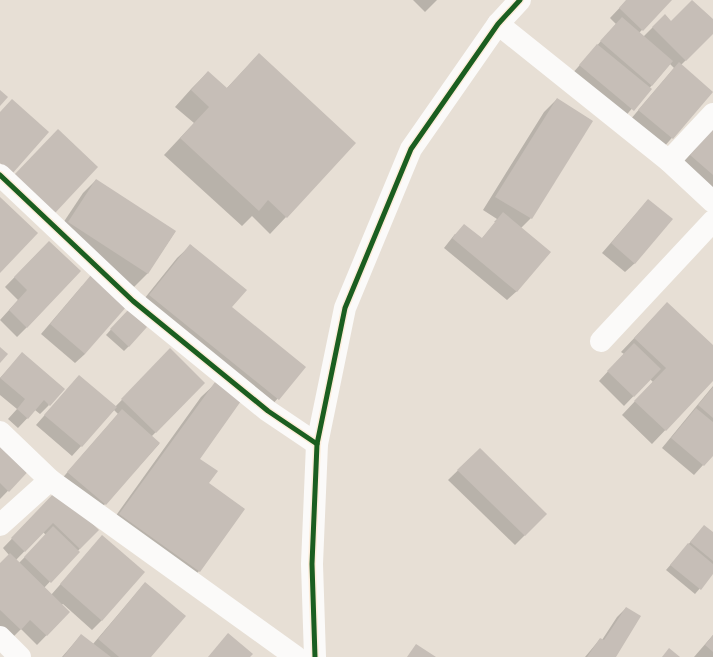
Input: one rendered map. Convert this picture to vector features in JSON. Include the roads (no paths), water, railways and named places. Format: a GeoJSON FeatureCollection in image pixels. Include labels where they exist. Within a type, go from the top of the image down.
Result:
{"type":"FeatureCollection","features":[{"type":"Feature","properties":{"kind":"street"},"geometry":{"type":"LineString","coordinates":[[315,657],[312,564],[318,444],[345,308],[412,149],[498,24],[520,0]]}},
{"type":"Feature","properties":{"kind":"street"},"geometry":{"type":"LineString","coordinates":[[498,24],[669,161],[713,202]]}},
{"type":"Feature","properties":{"kind":"street"},"geometry":{"type":"LineString","coordinates":[[669,161],[713,114]]}},
{"type":"Feature","properties":{"kind":"street"},"geometry":{"type":"LineString","coordinates":[[0,175],[133,301],[268,411],[318,444]]}},
{"type":"Feature","properties":{"kind":"street"},"geometry":{"type":"LineString","coordinates":[[601,341],[713,221]]}},
{"type":"Feature","properties":{"kind":"street"},"geometry":{"type":"LineString","coordinates":[[0,432],[50,480],[296,657]]}},
{"type":"Feature","properties":{"kind":"street"},"geometry":{"type":"LineString","coordinates":[[0,525],[50,480]]}},
{"type":"Feature","properties":{"kind":"street"},"geometry":{"type":"LineString","coordinates":[[0,637],[20,657]]}}]}
